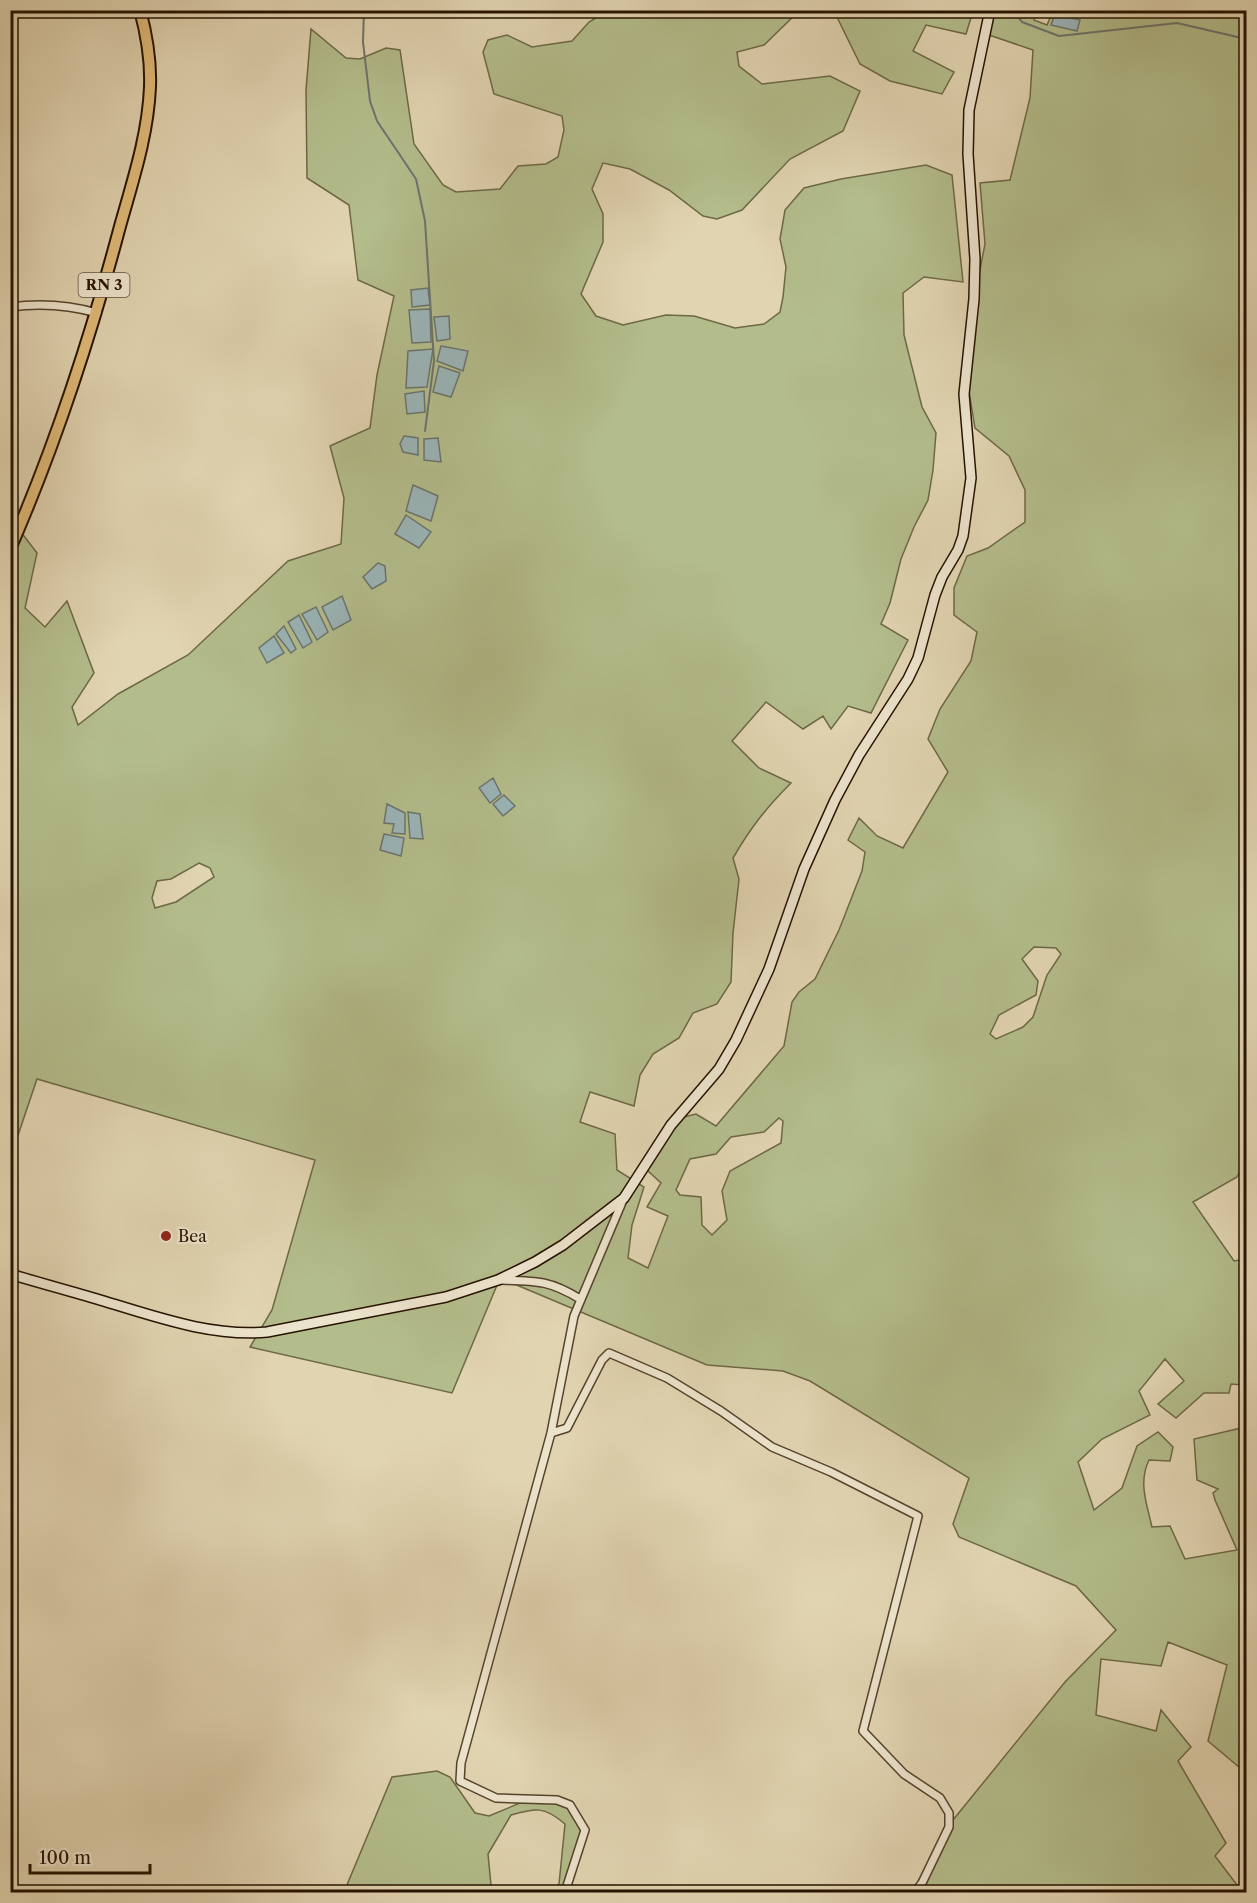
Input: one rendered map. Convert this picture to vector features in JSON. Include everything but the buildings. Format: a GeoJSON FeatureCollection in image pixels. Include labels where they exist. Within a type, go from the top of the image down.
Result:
{"type":"FeatureCollection","features":[{"type":"Feature","properties":{"kind":"main road","name":"RN 3"},"geometry":{"type":"LineString","coordinates":[[10,549],[52,446],[97,313],[140,153],[150,88],[148,41],[140,10]]}},
{"type":"Feature","properties":{"kind":"street"},"geometry":{"type":"LineString","coordinates":[[565,1893],[585,1830],[570,1805],[557,1800],[496,1798],[460,1781],[461,1763],[551,1433],[574,1316],[580,1299],[597,1266],[624,1198],[671,1125],[719,1068],[736,1040],[769,969],[804,870],[835,800],[859,756],[908,679],[918,658],[935,595],[963,536],[971,478],[964,394],[974,299],[975,258],[968,154],[969,110],[990,10]]}},
{"type":"Feature","properties":{"kind":"street"},"geometry":{"type":"LineString","coordinates":[[10,307],[31,304],[76,308],[97,313]]}},
{"type":"Feature","properties":{"kind":"street"},"geometry":{"type":"LineString","coordinates":[[10,1274],[159,1318],[218,1332],[251,1334],[315,1324],[446,1297],[498,1280],[563,1245],[624,1198]]}},
{"type":"Feature","properties":{"kind":"street"},"geometry":{"type":"LineString","coordinates":[[498,1280],[540,1281],[564,1289],[580,1299]]}},
{"type":"Feature","properties":{"kind":"street"},"geometry":{"type":"LineString","coordinates":[[551,1433],[567,1428],[602,1360],[609,1353],[667,1378],[721,1411],[772,1447],[831,1472],[918,1516],[863,1731],[904,1774],[940,1798],[949,1813],[949,1827],[915,1893]]}},
{"type":"Feature","properties":{"kind":"green space"},"geometry":{"type":"Polygon","coordinates":[[[607,11],[799,11],[764,45],[737,52],[739,66],[762,84],[830,76],[860,91],[843,131],[790,159],[742,210],[717,219],[703,216],[669,190],[630,169],[603,163],[592,189],[603,214],[603,242],[581,294],[596,316],[623,325],[666,315],[694,316],[735,328],[764,324],[780,312],[783,297],[786,267],[780,239],[785,210],[804,188],[841,179],[926,165],[952,175],[963,282],[924,277],[903,293],[904,335],[922,407],[936,433],[928,500],[901,559],[890,603],[881,624],[908,640],[871,713],[848,706],[831,729],[823,716],[803,729],[766,702],[732,741],[759,768],[791,783],[759,818],[733,858],[739,879],[733,933],[731,982],[717,1004],[693,1013],[679,1038],[653,1054],[640,1075],[634,1106],[590,1092],[580,1122],[615,1134],[617,1170],[644,1187],[632,1225],[628,1258],[648,1268],[668,1216],[647,1207],[661,1183],[647,1170],[680,1118],[696,1114],[716,1126],[784,1046],[792,1002],[799,992],[815,979],[839,930],[862,871],[865,852],[848,840],[859,818],[877,836],[903,848],[948,772],[928,739],[940,709],[971,661],[977,632],[954,615],[954,588],[967,556],[988,548],[1025,522],[1025,490],[1009,456],[975,428],[968,385],[969,326],[985,244],[980,183],[1010,180],[1030,98],[1033,50],[989,35],[995,11],[1018,11],[1030,16],[1033,11],[1037,11],[1034,20],[1047,25],[1053,11],[1246,11],[1246,1158],[1237,1177],[1193,1202],[1234,1261],[1246,1259],[1246,1390],[1243,1385],[1231,1384],[1229,1393],[1204,1393],[1176,1418],[1158,1404],[1184,1381],[1165,1359],[1139,1391],[1150,1415],[1102,1439],[1078,1462],[1094,1510],[1122,1488],[1137,1446],[1158,1432],[1173,1447],[1170,1461],[1149,1460],[1146,1468],[1144,1494],[1152,1527],[1170,1526],[1185,1559],[1237,1550],[1215,1500],[1213,1493],[1218,1489],[1197,1480],[1194,1439],[1241,1428],[1246,1423],[1246,1773],[1208,1741],[1227,1665],[1168,1642],[1161,1666],[1101,1659],[1096,1715],[1156,1731],[1161,1710],[1191,1747],[1178,1761],[1226,1843],[1215,1856],[1240,1889],[1246,1892],[912,1892],[953,1820],[1065,1682],[1116,1630],[1076,1586],[959,1537],[953,1524],[969,1478],[810,1381],[783,1371],[707,1365],[500,1278],[452,1393],[250,1347],[272,1310],[315,1160],[37,1079],[11,1156],[11,1101],[15,1091],[10,1089],[11,519],[37,553],[25,608],[45,627],[67,601],[94,673],[72,707],[78,725],[118,694],[188,655],[288,561],[341,544],[344,498],[330,446],[370,428],[377,375],[394,296],[358,280],[349,205],[307,178],[306,90],[311,29],[346,58],[360,59],[386,48],[400,50],[414,144],[443,185],[456,192],[500,189],[518,166],[546,164],[558,157],[564,130],[562,116],[494,94],[483,52],[488,40],[507,35],[532,47],[572,41],[589,22],[607,11]],[[199,863],[171,879],[157,881],[152,898],[155,908],[176,902],[214,877],[210,868],[199,863]],[[1034,947],[1022,959],[1038,981],[1036,995],[999,1015],[990,1034],[996,1039],[1023,1027],[1033,1017],[1047,975],[1061,954],[1056,948],[1034,947]],[[779,1118],[764,1132],[731,1137],[716,1154],[690,1159],[676,1190],[680,1195],[701,1197],[702,1225],[712,1235],[727,1220],[722,1191],[730,1171],[781,1143],[783,1121],[779,1118]]]}},
{"type":"Feature","properties":{"kind":"green space"},"geometry":{"type":"Polygon","coordinates":[[[834,11],[973,11],[966,34],[926,25],[913,51],[954,72],[942,94],[890,81],[860,64],[834,11]]]}},
{"type":"Feature","properties":{"kind":"green space"},"geometry":{"type":"Polygon","coordinates":[[[437,1771],[450,1777],[475,1813],[489,1816],[532,1798],[559,1802],[571,1811],[583,1835],[567,1892],[549,1892],[559,1884],[565,1824],[545,1811],[534,1810],[511,1815],[488,1854],[491,1885],[488,1892],[344,1892],[392,1777],[437,1771]]]}},
{"type":"Feature","properties":{"kind":"water"},"geometry":{"type":"Polygon","coordinates":[[[1055,14],[1080,20],[1077,31],[1051,25],[1055,14]]]}},
{"type":"Feature","properties":{"kind":"water"},"geometry":{"type":"Polygon","coordinates":[[[428,288],[430,305],[412,307],[411,290],[428,288]]]}},
{"type":"Feature","properties":{"kind":"water"},"geometry":{"type":"Polygon","coordinates":[[[430,309],[431,342],[412,343],[409,310],[430,309]]]}},
{"type":"Feature","properties":{"kind":"water"},"geometry":{"type":"Polygon","coordinates":[[[449,316],[450,339],[437,341],[434,317],[449,316]]]}},
{"type":"Feature","properties":{"kind":"water"},"geometry":{"type":"Polygon","coordinates":[[[441,346],[468,351],[463,371],[437,361],[441,346]]]}},
{"type":"Feature","properties":{"kind":"water"},"geometry":{"type":"Polygon","coordinates":[[[433,349],[427,387],[406,388],[408,351],[433,349]]]}},
{"type":"Feature","properties":{"kind":"water"},"geometry":{"type":"Polygon","coordinates":[[[439,366],[460,373],[451,397],[433,392],[439,366]]]}},
{"type":"Feature","properties":{"kind":"water"},"geometry":{"type":"Polygon","coordinates":[[[424,391],[425,412],[407,414],[405,394],[424,391]]]}},
{"type":"Feature","properties":{"kind":"water"},"geometry":{"type":"Polygon","coordinates":[[[404,436],[418,438],[418,455],[403,452],[400,444],[404,436]]]}},
{"type":"Feature","properties":{"kind":"water"},"geometry":{"type":"Polygon","coordinates":[[[438,438],[441,462],[424,460],[424,439],[438,438]]]}},
{"type":"Feature","properties":{"kind":"water"},"geometry":{"type":"Polygon","coordinates":[[[413,485],[438,496],[431,521],[406,511],[413,485]]]}},
{"type":"Feature","properties":{"kind":"water"},"geometry":{"type":"Polygon","coordinates":[[[406,515],[431,532],[419,548],[395,534],[406,515]]]}},
{"type":"Feature","properties":{"kind":"water"},"geometry":{"type":"Polygon","coordinates":[[[378,563],[385,566],[386,581],[372,589],[363,577],[378,563]]]}},
{"type":"Feature","properties":{"kind":"water"},"geometry":{"type":"Polygon","coordinates":[[[342,596],[351,620],[333,630],[322,607],[342,596]]]}},
{"type":"Feature","properties":{"kind":"water"},"geometry":{"type":"Polygon","coordinates":[[[316,607],[328,632],[317,640],[302,614],[316,607]]]}},
{"type":"Feature","properties":{"kind":"water"},"geometry":{"type":"Polygon","coordinates":[[[299,615],[312,642],[303,648],[288,622],[299,615]]]}},
{"type":"Feature","properties":{"kind":"water"},"geometry":{"type":"Polygon","coordinates":[[[284,626],[296,649],[291,653],[276,634],[284,626]]]}},
{"type":"Feature","properties":{"kind":"water"},"geometry":{"type":"Polygon","coordinates":[[[274,636],[284,653],[267,663],[259,648],[274,636]]]}},
{"type":"Feature","properties":{"kind":"water"},"geometry":{"type":"Polygon","coordinates":[[[493,778],[501,794],[490,803],[479,788],[493,778]]]}},
{"type":"Feature","properties":{"kind":"water"},"geometry":{"type":"Polygon","coordinates":[[[504,795],[515,806],[503,816],[493,804],[504,795]]]}},
{"type":"Feature","properties":{"kind":"water"},"geometry":{"type":"Polygon","coordinates":[[[387,804],[405,813],[405,834],[392,833],[394,824],[384,823],[387,804]]]}},
{"type":"Feature","properties":{"kind":"water"},"geometry":{"type":"Polygon","coordinates":[[[408,812],[420,814],[423,839],[410,838],[408,812]]]}},
{"type":"Feature","properties":{"kind":"water"},"geometry":{"type":"Polygon","coordinates":[[[384,834],[404,838],[401,856],[380,850],[384,834]]]}},
{"type":"Feature","properties":{"kind":"waterway"},"geometry":{"type":"LineString","coordinates":[[364,10],[363,42],[370,101],[377,121],[416,179],[425,221],[434,361],[425,431]]}},
{"type":"Feature","properties":{"kind":"waterway"},"geometry":{"type":"LineString","coordinates":[[1013,10],[1022,22],[1059,36],[1177,23],[1246,39]]}},
{"type":"Feature","properties":{"kind":"place","name":"Bea"},"geometry":{"type":"Point","coordinates":[166,1236]}}]}
